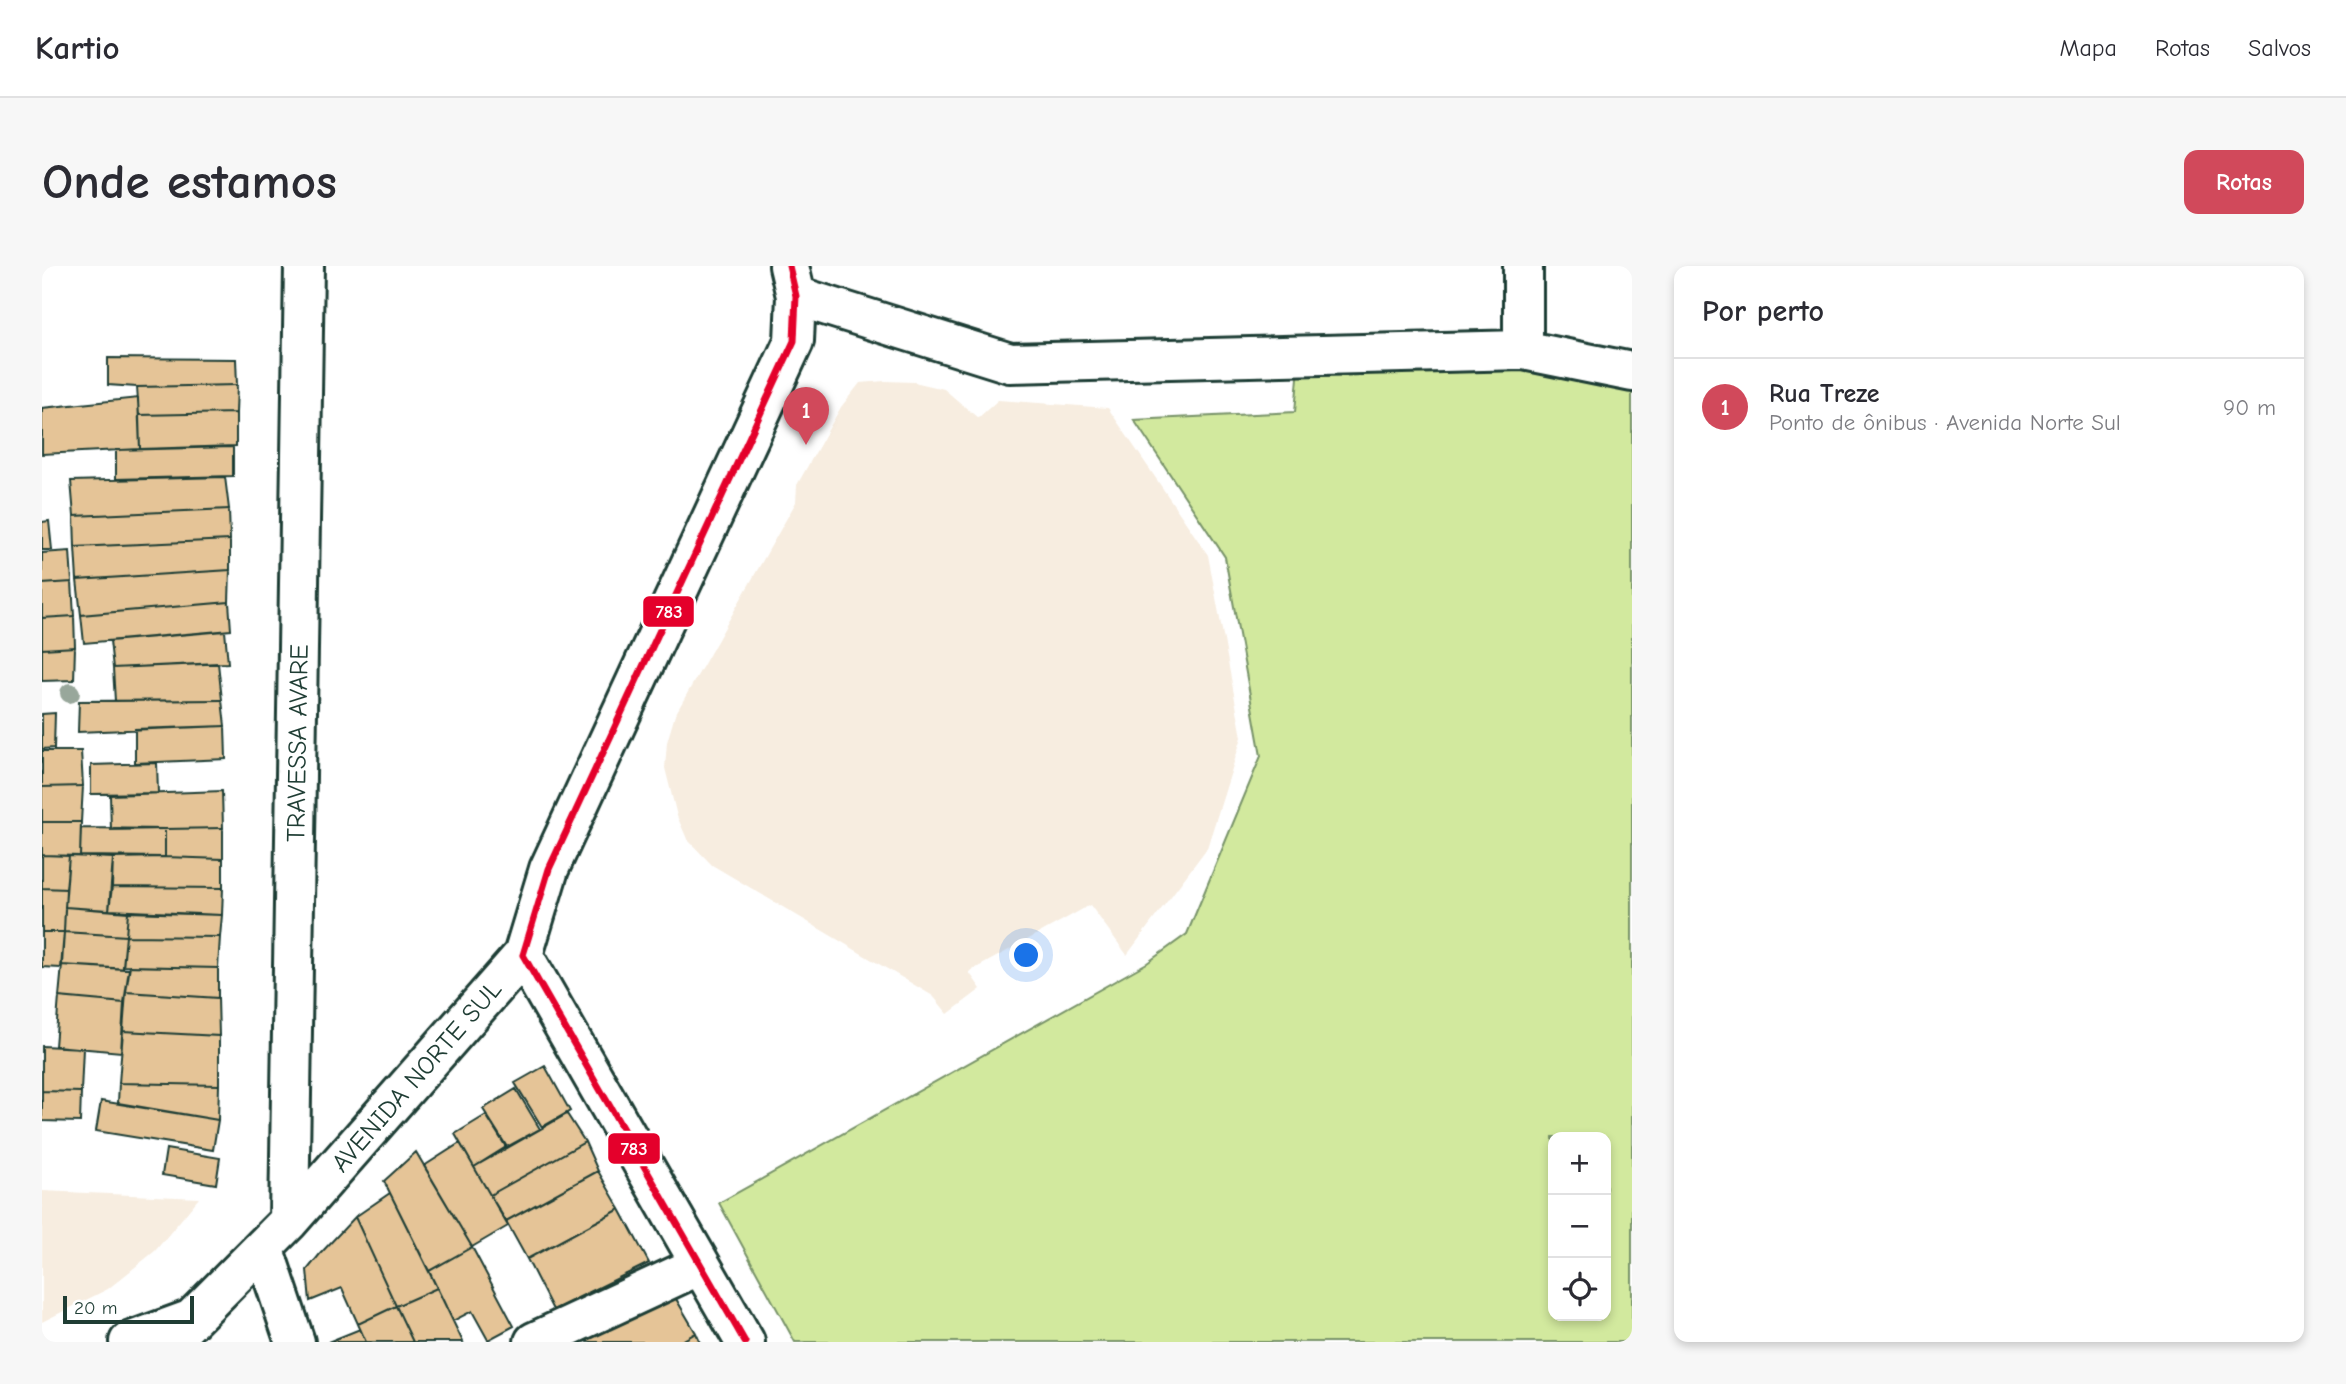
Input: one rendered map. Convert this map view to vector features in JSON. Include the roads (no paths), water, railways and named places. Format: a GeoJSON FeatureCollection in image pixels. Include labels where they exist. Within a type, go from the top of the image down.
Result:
{"type":"FeatureCollection","features":[{"type":"Feature","properties":{"kind":"street","name":"TRAVESSA AVARE"},"geometry":{"type":"LineString","coordinates":[[295,1342],[276,1234],[304,266]]}},
{"type":"Feature","properties":{"kind":"street"},"geometry":{"type":"LineString","coordinates":[[1522,350],[1523,266]]}},
{"type":"Feature","properties":{"kind":"street","name":"AVENIDA NORTE SUL"},"geometry":{"type":"LineString","coordinates":[[182,1330],[276,1234],[523,955],[549,869],[794,341],[792,281]]}},
{"type":"Feature","properties":{"kind":"street"},"geometry":{"type":"LineString","coordinates":[[792,281],[1010,363],[1522,350],[1632,372]]}},
{"type":"Feature","properties":{"kind":"street"},"geometry":{"type":"LineString","coordinates":[[523,955],[745,1342]]}},
{"type":"Feature","properties":{"kind":"street"},"geometry":{"type":"LineString","coordinates":[[534,1342],[700,1265]]}},
{"type":"Feature","properties":{"kind":"street"},"geometry":{"type":"LineString","coordinates":[[129,1342],[182,1330]]}},
{"type":"Feature","properties":{"kind":"place","name":"Rua Treze"},"geometry":{"type":"Point","coordinates":[806,445]}}]}
